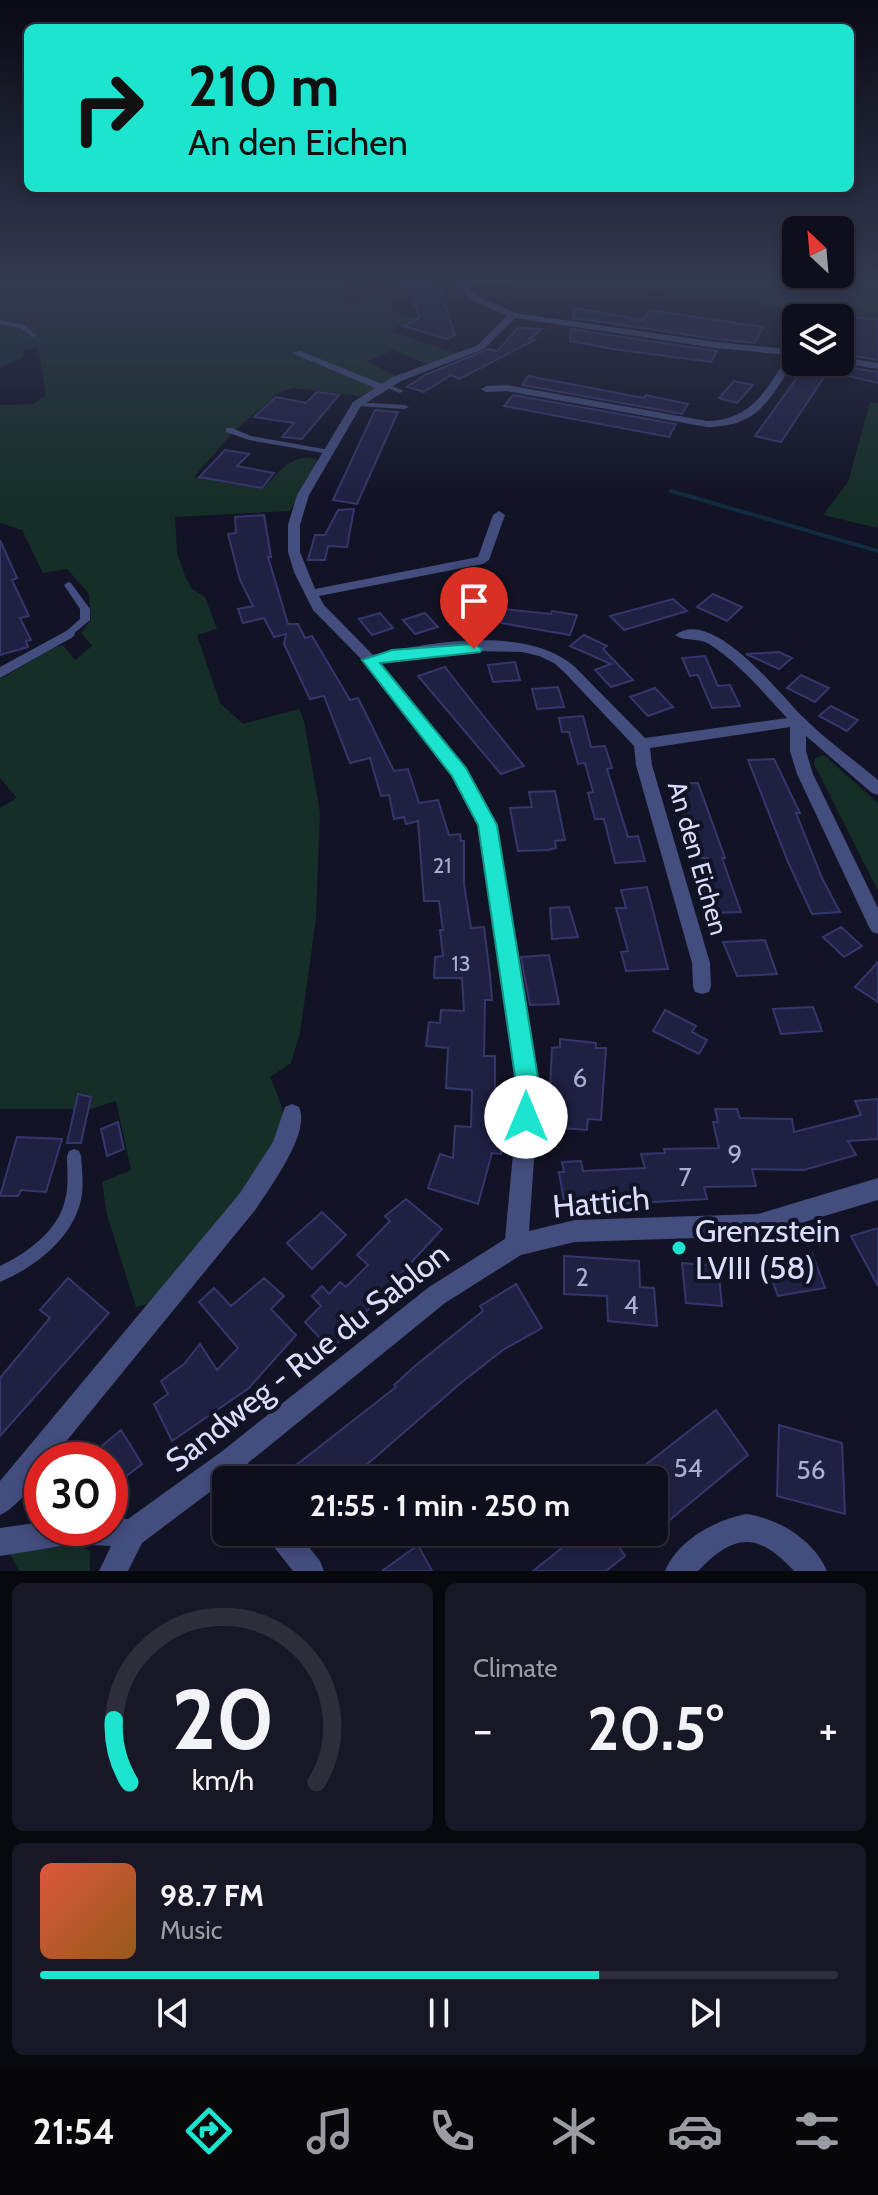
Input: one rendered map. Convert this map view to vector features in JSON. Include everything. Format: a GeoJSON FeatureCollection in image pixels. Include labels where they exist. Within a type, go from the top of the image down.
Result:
{"type":"FeatureCollection","features":[{"type":"Feature","properties":{"kind":"street"},"geometry":{"type":"LineString","coordinates":[[298,353],[383,386]]}},
{"type":"Feature","properties":{"kind":"street"},"geometry":{"type":"LineString","coordinates":[[468,353],[383,386],[357,404],[303,495],[294,525],[294,552],[310,594],[370,660],[460,773],[487,825],[529,1090],[516,1245]]}},
{"type":"Feature","properties":{"kind":"street"},"geometry":{"type":"LineString","coordinates":[[854,362],[878,366]]}},
{"type":"Feature","properties":{"kind":"street"},"geometry":{"type":"LineString","coordinates":[[486,389],[507,388],[707,424],[734,424],[752,414],[782,371]]}},
{"type":"Feature","properties":{"kind":"street"},"geometry":{"type":"LineString","coordinates":[[310,594],[483,560],[499,515]]}},
{"type":"Feature","properties":{"kind":"street"},"geometry":{"type":"LineString","coordinates":[[682,635],[699,633],[715,642],[768,688],[798,721],[878,789]]}},
{"type":"Feature","properties":{"kind":"street"},"geometry":{"type":"LineString","coordinates":[[0,673],[68,634]]}},
{"type":"Feature","properties":{"kind":"street"},"geometry":{"type":"LineString","coordinates":[[370,660],[420,651],[528,648],[557,657],[642,744],[679,735],[798,721]]}},
{"type":"Feature","properties":{"kind":"street"},"geometry":{"type":"LineString","coordinates":[[798,721],[798,751],[805,774],[878,927]]}},
{"type":"Feature","properties":{"kind":"street","name":"An den Eichen"},"geometry":{"type":"LineString","coordinates":[[642,744],[644,765],[701,963],[702,986]]}},
{"type":"Feature","properties":{"kind":"street"},"geometry":{"type":"LineString","coordinates":[[0,1502],[248,1201],[279,1153],[289,1132],[292,1114]]}},
{"type":"Feature","properties":{"kind":"street","name":"Hattich"},"geometry":{"type":"LineString","coordinates":[[516,1245],[575,1231],[758,1225],[878,1189]]}},
{"type":"Feature","properties":{"kind":"street","name":"Sandweg - Rue du Sablon"},"geometry":{"type":"LineString","coordinates":[[242,1466],[437,1295],[516,1245]]}},
{"type":"Feature","properties":{"kind":"street","name":"Sandweg - Rue du Sablon"},"geometry":{"type":"LineString","coordinates":[[132,1533],[212,1485]]}},
{"type":"Feature","properties":{"kind":"street"},"geometry":{"type":"LineString","coordinates":[[679,1571],[721,1532],[751,1526],[785,1541],[813,1571]]}},
{"type":"Feature","properties":{"kind":"street"},"geometry":{"type":"LineString","coordinates":[[0,1542],[74,1530],[132,1533],[113,1571]]}},
{"type":"Feature","properties":{"kind":"street"},"geometry":{"type":"LineString","coordinates":[[291,1546],[310,1571]]}},
{"type":"Feature","properties":{"kind":"lane"},"geometry":{"type":"LineString","coordinates":[[383,386],[400,391]]}},
{"type":"Feature","properties":{"kind":"lane"},"geometry":{"type":"LineString","coordinates":[[357,404],[405,407]]}},
{"type":"Feature","properties":{"kind":"lane"},"geometry":{"type":"LineString","coordinates":[[229,430],[249,438],[329,452]]}},
{"type":"Feature","properties":{"kind":"lane"},"geometry":{"type":"LineString","coordinates":[[68,585],[85,609],[85,620],[68,634]]}},
{"type":"Feature","properties":{"kind":"lane"},"geometry":{"type":"LineString","coordinates":[[0,1274],[26,1260],[63,1224],[73,1201],[74,1156]]}},
{"type":"Feature","properties":{"kind":"green space"},"geometry":{"type":"Polygon","coordinates":[[[0,353],[24,353],[23,357],[0,368],[0,353]]]}},
{"type":"Feature","properties":{"kind":"green space"},"geometry":{"type":"Polygon","coordinates":[[[39,353],[385,353],[367,361],[397,377],[361,396],[293,388],[280,392],[234,431],[194,477],[263,489],[293,461],[316,459],[317,463],[290,511],[175,517],[177,552],[185,576],[191,588],[205,597],[217,629],[197,635],[220,703],[243,724],[299,709],[304,721],[320,812],[316,919],[300,1033],[291,1063],[270,1077],[283,1113],[278,1137],[249,1186],[206,1240],[151,1303],[136,1307],[107,1215],[102,1182],[131,1170],[116,1101],[90,1109],[0,1109],[0,808],[17,798],[0,778],[0,679],[55,647],[63,645],[75,660],[92,646],[81,633],[91,619],[89,594],[67,569],[43,573],[22,530],[0,523],[0,405],[34,404],[46,395],[39,353]]]}},
{"type":"Feature","properties":{"kind":"green space"},"geometry":{"type":"Polygon","coordinates":[[[401,353],[459,354],[427,364],[401,353]]]}},
{"type":"Feature","properties":{"kind":"green space"},"geometry":{"type":"Polygon","coordinates":[[[870,402],[878,403],[878,528],[823,515],[848,482],[870,402]]]}},
{"type":"Feature","properties":{"kind":"green space"},"geometry":{"type":"Polygon","coordinates":[[[824,755],[878,803],[878,891],[814,764],[815,758],[824,755]]]}},
{"type":"Feature","properties":{"kind":"green space"},"geometry":{"type":"Polygon","coordinates":[[[82,1546],[90,1551],[90,1571],[19,1571],[9,1552],[82,1546]]]}},
{"type":"Feature","properties":{"kind":"building"},"geometry":{"type":"Polygon","coordinates":[[[478,353],[509,353],[459,379],[451,375],[424,392],[407,387],[425,375],[478,353]]]}},
{"type":"Feature","properties":{"kind":"building"},"geometry":{"type":"Polygon","coordinates":[[[646,353],[716,353],[711,362],[646,353]]]}},
{"type":"Feature","properties":{"kind":"building"},"geometry":{"type":"Polygon","coordinates":[[[854,353],[878,353],[878,360],[854,356],[854,353]]]}},
{"type":"Feature","properties":{"kind":"building"},"geometry":{"type":"Polygon","coordinates":[[[854,368],[878,372],[878,383],[848,376],[854,376],[854,368]]]}},
{"type":"Feature","properties":{"kind":"building"},"geometry":{"type":"Polygon","coordinates":[[[528,376],[688,404],[682,414],[522,385],[528,376]]]}},
{"type":"Feature","properties":{"kind":"building"},"geometry":{"type":"Polygon","coordinates":[[[798,376],[825,376],[781,442],[755,436],[798,376]]]}},
{"type":"Feature","properties":{"kind":"building"},"geometry":{"type":"Polygon","coordinates":[[[734,381],[753,385],[737,403],[719,398],[734,381]]]}},
{"type":"Feature","properties":{"kind":"building"},"geometry":{"type":"Polygon","coordinates":[[[317,392],[339,395],[302,439],[282,437],[294,423],[254,417],[276,397],[306,403],[317,392]]]}},
{"type":"Feature","properties":{"kind":"building"},"geometry":{"type":"Polygon","coordinates":[[[513,395],[676,424],[669,437],[504,406],[513,395]]]}},
{"type":"Feature","properties":{"kind":"building"},"geometry":{"type":"Polygon","coordinates":[[[375,410],[398,412],[357,504],[333,500],[375,410]]]}},
{"type":"Feature","properties":{"kind":"building"},"geometry":{"type":"Polygon","coordinates":[[[225,450],[249,454],[237,466],[274,473],[262,488],[199,477],[225,450]]]}},
{"type":"Feature","properties":{"kind":"building"},"geometry":{"type":"Polygon","coordinates":[[[354,509],[347,547],[328,546],[325,560],[308,560],[315,535],[325,535],[338,510],[354,509]]]}},
{"type":"Feature","properties":{"kind":"building"},"geometry":{"type":"Polygon","coordinates":[[[264,515],[271,557],[268,557],[288,624],[298,624],[305,638],[312,636],[350,700],[358,698],[394,771],[408,769],[419,803],[438,800],[449,835],[460,834],[461,841],[464,841],[464,884],[471,928],[484,927],[490,975],[492,1000],[485,1000],[484,1056],[495,1056],[495,1102],[504,1102],[501,1154],[492,1153],[478,1204],[428,1188],[440,1154],[453,1158],[455,1126],[471,1127],[472,1090],[446,1088],[448,1048],[426,1046],[429,1022],[440,1023],[441,1010],[464,1011],[462,978],[434,978],[435,957],[443,956],[440,930],[443,930],[439,901],[424,901],[418,821],[406,824],[404,817],[394,819],[389,795],[381,796],[370,758],[350,763],[324,696],[310,699],[284,644],[286,634],[274,637],[264,618],[243,623],[238,609],[253,606],[240,580],[228,534],[236,533],[235,517],[264,515]]]}},
{"type":"Feature","properties":{"kind":"building"},"geometry":{"type":"Polygon","coordinates":[[[0,540],[17,578],[12,580],[29,616],[20,618],[31,640],[26,641],[28,647],[0,655],[0,540]]]}},
{"type":"Feature","properties":{"kind":"building"},"geometry":{"type":"Polygon","coordinates":[[[713,594],[742,607],[727,621],[697,607],[713,594]]]}},
{"type":"Feature","properties":{"kind":"building"},"geometry":{"type":"Polygon","coordinates":[[[673,599],[687,611],[624,630],[610,616],[673,599]]]}},
{"type":"Feature","properties":{"kind":"building"},"geometry":{"type":"Polygon","coordinates":[[[504,609],[577,615],[570,635],[501,623],[504,609]]]}},
{"type":"Feature","properties":{"kind":"building"},"geometry":{"type":"Polygon","coordinates":[[[380,613],[393,628],[372,635],[359,619],[380,613]]]}},
{"type":"Feature","properties":{"kind":"building"},"geometry":{"type":"Polygon","coordinates":[[[425,613],[438,627],[415,634],[403,620],[425,613]]]}},
{"type":"Feature","properties":{"kind":"building"},"geometry":{"type":"Polygon","coordinates":[[[485,614],[488,628],[460,630],[457,616],[485,614]]]}},
{"type":"Feature","properties":{"kind":"building"},"geometry":{"type":"Polygon","coordinates":[[[584,635],[607,646],[603,649],[633,680],[611,687],[595,670],[611,664],[570,646],[584,635]]]}},
{"type":"Feature","properties":{"kind":"building"},"geometry":{"type":"Polygon","coordinates":[[[779,652],[792,658],[779,669],[746,654],[779,652]]]}},
{"type":"Feature","properties":{"kind":"building"},"geometry":{"type":"Polygon","coordinates":[[[705,656],[718,686],[730,685],[740,706],[712,708],[698,675],[690,676],[682,658],[705,656]]]}},
{"type":"Feature","properties":{"kind":"building"},"geometry":{"type":"Polygon","coordinates":[[[515,662],[520,680],[493,682],[488,665],[515,662]]]}},
{"type":"Feature","properties":{"kind":"building"},"geometry":{"type":"Polygon","coordinates":[[[445,667],[524,766],[501,774],[418,676],[445,667]]]}},
{"type":"Feature","properties":{"kind":"building"},"geometry":{"type":"Polygon","coordinates":[[[801,675],[829,688],[815,702],[787,688],[801,675]]]}},
{"type":"Feature","properties":{"kind":"building"},"geometry":{"type":"Polygon","coordinates":[[[558,687],[564,707],[537,709],[532,689],[558,687]]]}},
{"type":"Feature","properties":{"kind":"building"},"geometry":{"type":"Polygon","coordinates":[[[655,688],[673,707],[648,716],[630,697],[655,688]]]}},
{"type":"Feature","properties":{"kind":"building"},"geometry":{"type":"Polygon","coordinates":[[[831,706],[858,720],[847,731],[819,716],[831,706]]]}},
{"type":"Feature","properties":{"kind":"building"},"geometry":{"type":"Polygon","coordinates":[[[583,716],[591,747],[605,746],[612,768],[607,769],[628,837],[638,836],[645,861],[615,863],[604,819],[595,819],[588,793],[593,792],[585,763],[578,764],[569,732],[562,732],[559,718],[583,716]]]}},
{"type":"Feature","properties":{"kind":"building"},"geometry":{"type":"Polygon","coordinates":[[[774,759],[800,813],[796,813],[822,878],[840,912],[812,914],[788,862],[748,760],[774,759]]]}},
{"type":"Feature","properties":{"kind":"building"},"geometry":{"type":"Polygon","coordinates":[[[698,783],[741,912],[715,913],[702,884],[710,881],[708,858],[699,858],[675,784],[698,783]]]}},
{"type":"Feature","properties":{"kind":"building"},"geometry":{"type":"Polygon","coordinates":[[[555,791],[565,840],[555,841],[556,848],[548,850],[518,851],[510,808],[532,807],[529,792],[555,791]]]}},
{"type":"Feature","properties":{"kind":"building"},"geometry":{"type":"Polygon","coordinates":[[[647,887],[668,969],[626,971],[621,952],[628,951],[616,908],[626,908],[621,890],[647,887]]]}},
{"type":"Feature","properties":{"kind":"building"},"geometry":{"type":"Polygon","coordinates":[[[569,907],[578,937],[552,939],[550,908],[569,907]]]}},
{"type":"Feature","properties":{"kind":"building"},"geometry":{"type":"Polygon","coordinates":[[[841,927],[862,946],[844,957],[823,937],[841,927]]]}},
{"type":"Feature","properties":{"kind":"building"},"geometry":{"type":"Polygon","coordinates":[[[765,940],[777,974],[737,976],[723,942],[765,940]]]}},
{"type":"Feature","properties":{"kind":"building"},"geometry":{"type":"Polygon","coordinates":[[[549,955],[559,1004],[530,1005],[521,957],[549,955]]]}},
{"type":"Feature","properties":{"kind":"building"},"geometry":{"type":"Polygon","coordinates":[[[878,962],[878,1002],[855,987],[878,962]]]}},
{"type":"Feature","properties":{"kind":"building"},"geometry":{"type":"Polygon","coordinates":[[[813,1007],[822,1031],[781,1034],[773,1009],[813,1007]]]}},
{"type":"Feature","properties":{"kind":"building"},"geometry":{"type":"Polygon","coordinates":[[[665,1010],[696,1026],[692,1032],[707,1040],[699,1054],[653,1031],[665,1010]]]}},
{"type":"Feature","properties":{"kind":"building"},"geometry":{"type":"Polygon","coordinates":[[[560,1039],[596,1043],[596,1048],[606,1048],[601,1120],[588,1119],[587,1130],[548,1127],[552,1048],[560,1047],[560,1039]]]}},
{"type":"Feature","properties":{"kind":"building"},"geometry":{"type":"Polygon","coordinates":[[[78,1094],[91,1097],[81,1143],[67,1143],[78,1094]]]}},
{"type":"Feature","properties":{"kind":"building"},"geometry":{"type":"Polygon","coordinates":[[[878,1099],[878,1139],[848,1141],[856,1155],[804,1170],[752,1169],[756,1186],[704,1187],[707,1199],[565,1207],[559,1172],[564,1172],[562,1162],[581,1161],[583,1171],[645,1168],[641,1154],[665,1153],[664,1149],[719,1148],[713,1122],[718,1122],[715,1109],[737,1109],[740,1118],[792,1119],[794,1132],[861,1115],[855,1101],[878,1099]]]}},
{"type":"Feature","properties":{"kind":"building"},"geometry":{"type":"Polygon","coordinates":[[[118,1122],[124,1149],[107,1156],[101,1129],[118,1122]]]}},
{"type":"Feature","properties":{"kind":"building"},"geometry":{"type":"Polygon","coordinates":[[[17,1137],[62,1139],[46,1192],[21,1190],[18,1196],[0,1196],[17,1137]]]}},
{"type":"Feature","properties":{"kind":"building"},"geometry":{"type":"Polygon","coordinates":[[[406,1199],[442,1229],[331,1350],[305,1322],[321,1306],[312,1296],[322,1286],[329,1294],[340,1282],[346,1287],[368,1265],[357,1255],[390,1221],[385,1216],[406,1199]]]}},
{"type":"Feature","properties":{"kind":"building"},"geometry":{"type":"Polygon","coordinates":[[[322,1212],[346,1235],[312,1269],[287,1243],[322,1212]]]}},
{"type":"Feature","properties":{"kind":"building"},"geometry":{"type":"Polygon","coordinates":[[[878,1228],[878,1286],[851,1236],[878,1228]]]}},
{"type":"Feature","properties":{"kind":"building"},"geometry":{"type":"Polygon","coordinates":[[[812,1253],[825,1288],[778,1296],[765,1261],[812,1253]]]}},
{"type":"Feature","properties":{"kind":"building"},"geometry":{"type":"Polygon","coordinates":[[[564,1256],[639,1261],[640,1287],[654,1288],[657,1326],[608,1321],[607,1296],[564,1294],[564,1256]]]}},
{"type":"Feature","properties":{"kind":"building"},"geometry":{"type":"Polygon","coordinates":[[[682,1263],[718,1266],[722,1306],[686,1303],[682,1263]]]}},
{"type":"Feature","properties":{"kind":"building"},"geometry":{"type":"Polygon","coordinates":[[[68,1278],[109,1313],[0,1436],[0,1378],[50,1318],[40,1310],[68,1278]]]}},
{"type":"Feature","properties":{"kind":"building"},"geometry":{"type":"Polygon","coordinates":[[[264,1278],[284,1296],[271,1309],[296,1335],[249,1388],[172,1441],[154,1404],[168,1394],[161,1381],[184,1364],[200,1344],[217,1370],[238,1348],[199,1302],[214,1288],[231,1306],[264,1278]]]}},
{"type":"Feature","properties":{"kind":"building"},"geometry":{"type":"Polygon","coordinates":[[[516,1284],[542,1328],[503,1350],[365,1466],[295,1466],[396,1387],[394,1385],[415,1366],[483,1311],[480,1306],[516,1284]]]}},
{"type":"Feature","properties":{"kind":"building"},"geometry":{"type":"Polygon","coordinates":[[[716,1410],[748,1455],[668,1521],[668,1466],[644,1466],[716,1410]]]}},
{"type":"Feature","properties":{"kind":"building"},"geometry":{"type":"Polygon","coordinates":[[[779,1425],[842,1443],[845,1514],[777,1496],[779,1425]]]}},
{"type":"Feature","properties":{"kind":"building"},"geometry":{"type":"Polygon","coordinates":[[[121,1430],[142,1464],[128,1475],[128,1442],[107,1442],[121,1430]]]}},
{"type":"Feature","properties":{"kind":"building"},"geometry":{"type":"Polygon","coordinates":[[[419,1546],[432,1571],[382,1571],[419,1546]]]}},
{"type":"Feature","properties":{"kind":"building"},"geometry":{"type":"Polygon","coordinates":[[[564,1546],[619,1546],[625,1556],[606,1571],[533,1571],[564,1546]]]}},
{"type":"Feature","properties":{"kind":"waterway"},"geometry":{"type":"LineString","coordinates":[[671,491],[878,551]]}},
{"type":"Feature","properties":{"kind":"place","name":"Grenzstein LVIII (58)"},"geometry":{"type":"Point","coordinates":[679,1248]}},
{"type":"Feature","properties":{"kind":"route"},"geometry":{"type":"LineString","coordinates":[[474,649],[420,651],[370,660],[460,773],[487,825],[529,1090],[526,1117]]}}]}
